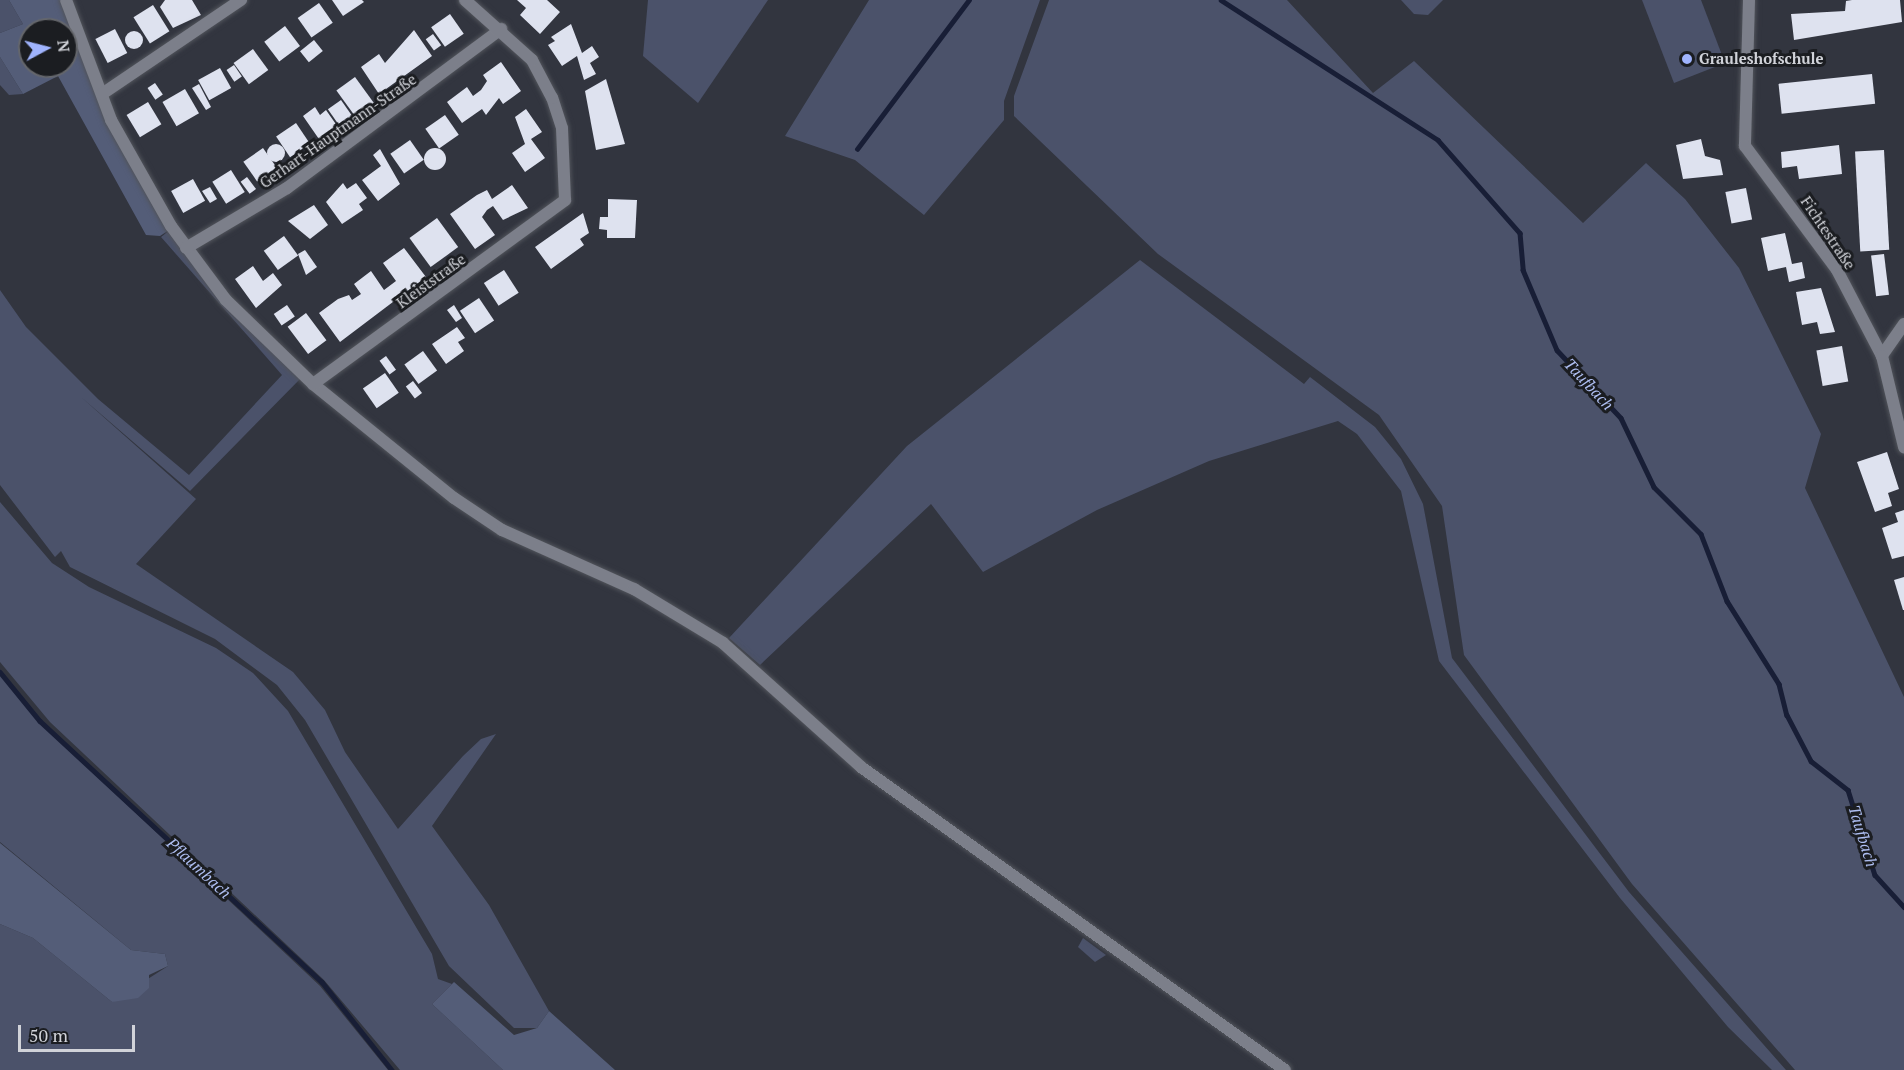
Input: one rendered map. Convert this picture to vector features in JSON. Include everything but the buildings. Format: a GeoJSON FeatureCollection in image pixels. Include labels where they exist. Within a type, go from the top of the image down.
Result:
{"type":"FeatureCollection","features":[{"type":"Feature","properties":{"kind":"street"},"geometry":{"type":"LineString","coordinates":[[66,0],[111,120],[186,248],[226,300],[313,384],[454,498],[502,530],[634,589],[723,643],[861,767],[1285,1070]]}},
{"type":"Feature","properties":{"kind":"street"},"geometry":{"type":"LineString","coordinates":[[102,94],[241,0]]}},
{"type":"Feature","properties":{"kind":"street"},"geometry":{"type":"LineString","coordinates":[[465,0],[501,29]]}},
{"type":"Feature","properties":{"kind":"street","name":"Fichtestraße"},"geometry":{"type":"LineString","coordinates":[[1749,0],[1742,132],[1745,146],[1837,270],[1882,356],[1904,447]]}},
{"type":"Feature","properties":{"kind":"street","name":"Kleiststraße"},"geometry":{"type":"LineString","coordinates":[[313,384],[565,200],[562,128],[552,98],[531,60],[501,29]]}},
{"type":"Feature","properties":{"kind":"street","name":"Gerhart-Hauptmann-Straße"},"geometry":{"type":"LineString","coordinates":[[186,248],[287,188],[501,29]]}},
{"type":"Feature","properties":{"kind":"street"},"geometry":{"type":"LineString","coordinates":[[1882,356],[1904,324]]}},
{"type":"Feature","properties":{"kind":"shaded area"},"geometry":{"type":"Polygon","coordinates":[[[0,0],[9,0],[20,18],[18,26],[0,33],[0,0]]]}},
{"type":"Feature","properties":{"kind":"shaded area"},"geometry":{"type":"Polygon","coordinates":[[[9,0],[63,0],[70,18],[20,18],[9,0]]]}},
{"type":"Feature","properties":{"kind":"shaded area"},"geometry":{"type":"Polygon","coordinates":[[[648,0],[768,0],[698,103],[643,56],[648,0]]]}},
{"type":"Feature","properties":{"kind":"shaded area"},"geometry":{"type":"Polygon","coordinates":[[[869,0],[1040,0],[1004,101],[1004,120],[924,215],[855,160],[785,136],[869,0]]]}},
{"type":"Feature","properties":{"kind":"shaded area"},"geometry":{"type":"Polygon","coordinates":[[[1049,0],[1287,0],[1373,93],[1414,61],[1583,223],[1646,163],[1685,199],[1739,268],[1821,434],[1805,488],[1904,697],[1904,1070],[1795,1070],[1632,884],[1464,655],[1442,506],[1379,415],[1158,254],[1014,116],[1014,96],[1049,0]]]}},
{"type":"Feature","properties":{"kind":"shaded area"},"geometry":{"type":"Polygon","coordinates":[[[1401,0],[1443,0],[1428,15],[1414,14],[1401,0]]]}},
{"type":"Feature","properties":{"kind":"shaded area"},"geometry":{"type":"Polygon","coordinates":[[[1642,0],[1701,0],[1725,63],[1674,83],[1642,0]]]}},
{"type":"Feature","properties":{"kind":"shaded area"},"geometry":{"type":"Polygon","coordinates":[[[18,26],[18,78],[54,78],[23,94],[0,57],[0,33],[18,26]]]}},
{"type":"Feature","properties":{"kind":"shaded area"},"geometry":{"type":"Polygon","coordinates":[[[78,39],[109,121],[169,230],[160,236],[146,235],[59,78],[78,78],[78,39]]]}},
{"type":"Feature","properties":{"kind":"shaded area"},"geometry":{"type":"Polygon","coordinates":[[[0,57],[23,94],[9,95],[0,85],[0,57]]]}},
{"type":"Feature","properties":{"kind":"shaded area"},"geometry":{"type":"Polygon","coordinates":[[[170,230],[303,376],[190,491],[81,397],[196,499],[136,564],[293,672],[325,710],[345,752],[398,829],[463,756],[481,739],[496,734],[432,826],[489,905],[549,1011],[537,1028],[514,1028],[449,966],[305,720],[277,685],[215,639],[70,567],[61,551],[55,557],[0,485],[0,290],[26,327],[98,399],[189,475],[282,375],[161,237],[170,230]]]}},
{"type":"Feature","properties":{"kind":"shaded area"},"geometry":{"type":"Polygon","coordinates":[[[1140,260],[1304,384],[1310,377],[1375,427],[1401,459],[1423,504],[1452,658],[1629,892],[1786,1070],[1772,1070],[1728,1027],[1620,898],[1439,661],[1401,491],[1357,434],[1338,421],[1209,461],[1097,510],[983,572],[931,504],[760,665],[729,638],[907,446],[1140,260]]]}},
{"type":"Feature","properties":{"kind":"shaded area"},"geometry":{"type":"Polygon","coordinates":[[[0,502],[52,563],[89,587],[216,648],[253,673],[288,711],[432,954],[438,979],[452,984],[432,1004],[503,1070],[400,1070],[324,980],[50,722],[0,662],[0,502]]]}},
{"type":"Feature","properties":{"kind":"shaded area"},"geometry":{"type":"Polygon","coordinates":[[[0,675],[41,724],[320,986],[388,1070],[0,1070],[0,924],[33,938],[112,1002],[168,966],[165,954],[131,950],[0,842],[0,675]]]}},
{"type":"Feature","properties":{"kind":"shaded area"},"geometry":{"type":"Polygon","coordinates":[[[0,843],[131,950],[165,954],[168,966],[149,975],[149,988],[138,998],[112,1002],[33,938],[0,924],[0,843]]]}},
{"type":"Feature","properties":{"kind":"shaded area"},"geometry":{"type":"Polygon","coordinates":[[[1083,938],[1106,955],[1095,962],[1078,947],[1083,938]]]}},
{"type":"Feature","properties":{"kind":"shaded area"},"geometry":{"type":"Polygon","coordinates":[[[454,982],[514,1035],[537,1028],[549,1011],[615,1070],[503,1070],[432,1004],[454,982]]]}},
{"type":"Feature","properties":{"kind":"waterway"},"geometry":{"type":"LineString","coordinates":[[857,149],[969,0]]}},
{"type":"Feature","properties":{"kind":"waterway","name":"Taufbach"},"geometry":{"type":"LineString","coordinates":[[1221,0],[1438,140],[1520,233],[1523,270],[1557,350],[1621,418],[1654,487],[1701,534],[1727,601],[1779,684],[1787,715],[1811,761],[1848,790],[1875,875],[1904,907]]}},
{"type":"Feature","properties":{"kind":"waterway","name":"Pflaumbach"},"geometry":{"type":"LineString","coordinates":[[0,672],[40,721],[322,982],[392,1070]]}},
{"type":"Feature","properties":{"kind":"place","name":"Grauleshofschule"},"geometry":{"type":"Point","coordinates":[1687,59]}}]}
